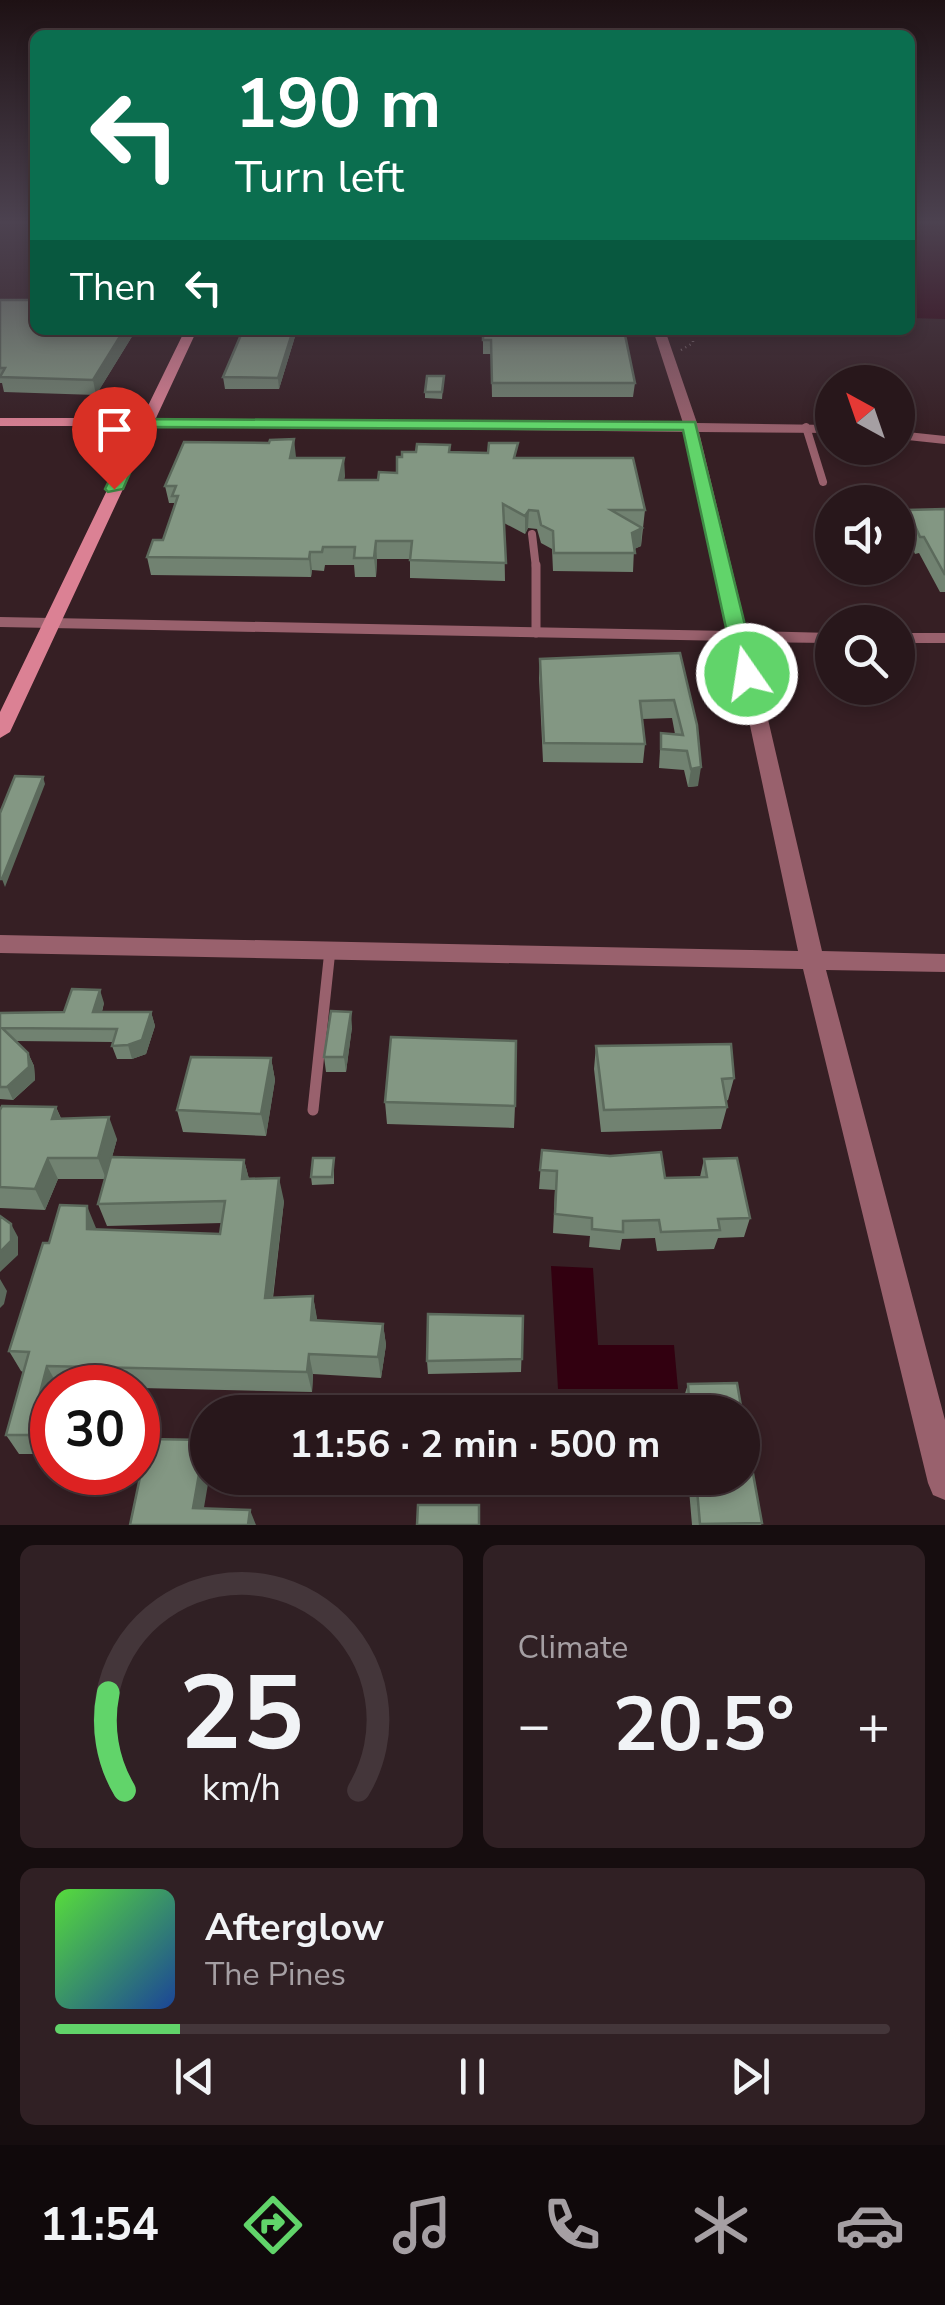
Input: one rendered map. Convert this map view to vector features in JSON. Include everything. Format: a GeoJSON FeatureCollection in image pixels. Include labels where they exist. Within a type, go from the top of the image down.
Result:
{"type":"FeatureCollection","features":[{"type":"Feature","properties":{"kind":"street"},"geometry":{"type":"LineString","coordinates":[[0,732],[144,422],[189,335]]}},
{"type":"Feature","properties":{"kind":"street"},"geometry":{"type":"LineString","coordinates":[[661,335],[690,426],[812,960],[945,1483]]}},
{"type":"Feature","properties":{"kind":"street"},"geometry":{"type":"LineString","coordinates":[[0,422],[815,428]]}},
{"type":"Feature","properties":{"kind":"street"},"geometry":{"type":"LineString","coordinates":[[915,437],[945,440]]}},
{"type":"Feature","properties":{"kind":"street"},"geometry":{"type":"LineString","coordinates":[[0,622],[815,638]]}},
{"type":"Feature","properties":{"kind":"street"},"geometry":{"type":"LineString","coordinates":[[915,638],[945,638]]}},
{"type":"Feature","properties":{"kind":"street"},"geometry":{"type":"LineString","coordinates":[[0,944],[945,963]]}},
{"type":"Feature","properties":{"kind":"lane"},"geometry":{"type":"LineString","coordinates":[[806,427],[823,482]]}},
{"type":"Feature","properties":{"kind":"lane"},"geometry":{"type":"LineString","coordinates":[[532,534],[537,574],[536,633]]}},
{"type":"Feature","properties":{"kind":"lane"},"geometry":{"type":"LineString","coordinates":[[313,1110],[330,949]]}},
{"type":"Feature","properties":{"kind":"path"},"geometry":{"type":"LineString","coordinates":[[667,354],[693,344],[693,335]]}},
{"type":"Feature","properties":{"kind":"shaded area"},"geometry":{"type":"Polygon","coordinates":[[[915,294],[945,294],[945,319],[915,318],[915,294]]]}},
{"type":"Feature","properties":{"kind":"shaded area"},"geometry":{"type":"Polygon","coordinates":[[[551,1266],[593,1268],[598,1345],[674,1345],[678,1389],[558,1389],[551,1266]]]}},
{"type":"Feature","properties":{"kind":"building"},"geometry":{"type":"Polygon","coordinates":[[[0,300],[30,300],[30,335],[121,335],[93,380],[0,377],[5,368],[0,368],[0,300]]]}},
{"type":"Feature","properties":{"kind":"building"},"geometry":{"type":"Polygon","coordinates":[[[241,335],[291,335],[278,378],[223,377],[241,335]]]}},
{"type":"Feature","properties":{"kind":"building"},"geometry":{"type":"Polygon","coordinates":[[[483,335],[625,335],[635,383],[492,383],[491,340],[483,340],[483,335]]]}},
{"type":"Feature","properties":{"kind":"building"},"geometry":{"type":"Polygon","coordinates":[[[427,376],[444,376],[442,392],[425,392],[427,376]]]}},
{"type":"Feature","properties":{"kind":"building"},"geometry":{"type":"Polygon","coordinates":[[[294,439],[290,458],[344,458],[339,480],[378,480],[379,472],[397,473],[397,457],[402,457],[402,452],[416,452],[417,444],[450,445],[449,452],[488,453],[489,443],[518,443],[514,458],[633,458],[645,510],[611,510],[642,528],[632,533],[635,553],[554,553],[553,531],[541,525],[538,511],[529,510],[525,516],[503,504],[506,563],[410,560],[412,541],[376,541],[374,558],[354,558],[355,547],[323,547],[322,552],[310,552],[309,559],[147,557],[153,540],[163,540],[178,496],[172,496],[176,486],[165,486],[184,442],[269,443],[294,439]]]}},
{"type":"Feature","properties":{"kind":"building"},"geometry":{"type":"Polygon","coordinates":[[[945,509],[945,575],[924,537],[920,537],[915,510],[945,509]]]}},
{"type":"Feature","properties":{"kind":"building"},"geometry":{"type":"Polygon","coordinates":[[[680,653],[697,725],[701,767],[691,769],[687,751],[661,749],[661,733],[683,735],[674,700],[640,701],[645,744],[544,743],[540,659],[680,653]]]}},
{"type":"Feature","properties":{"kind":"building"},"geometry":{"type":"Polygon","coordinates":[[[15,776],[43,777],[0,879],[0,813],[15,776]]]}},
{"type":"Feature","properties":{"kind":"building"},"geometry":{"type":"Polygon","coordinates":[[[72,989],[100,990],[93,1012],[151,1012],[142,1040],[112,1046],[117,1029],[2,1028],[28,1053],[29,1067],[7,1087],[0,1087],[0,1013],[64,1012],[72,989]]]}},
{"type":"Feature","properties":{"kind":"building"},"geometry":{"type":"Polygon","coordinates":[[[331,1011],[351,1012],[344,1057],[324,1057],[331,1011]]]}},
{"type":"Feature","properties":{"kind":"building"},"geometry":{"type":"Polygon","coordinates":[[[391,1037],[516,1041],[515,1106],[385,1102],[391,1037]]]}},
{"type":"Feature","properties":{"kind":"building"},"geometry":{"type":"Polygon","coordinates":[[[731,1044],[734,1078],[722,1079],[727,1107],[604,1110],[596,1046],[731,1044]]]}},
{"type":"Feature","properties":{"kind":"building"},"geometry":{"type":"Polygon","coordinates":[[[191,1057],[271,1058],[261,1114],[177,1110],[191,1057]]]}},
{"type":"Feature","properties":{"kind":"building"},"geometry":{"type":"Polygon","coordinates":[[[2,1106],[56,1107],[52,1119],[109,1117],[98,1158],[48,1158],[35,1189],[0,1187],[2,1106]]]}},
{"type":"Feature","properties":{"kind":"building"},"geometry":{"type":"Polygon","coordinates":[[[542,1150],[610,1156],[661,1152],[665,1178],[707,1177],[704,1159],[737,1158],[750,1218],[718,1219],[720,1230],[661,1232],[659,1220],[623,1221],[623,1232],[592,1229],[592,1218],[555,1214],[557,1171],[540,1170],[542,1150]]]}},
{"type":"Feature","properties":{"kind":"building"},"geometry":{"type":"Polygon","coordinates":[[[111,1157],[244,1160],[242,1179],[279,1178],[265,1298],[313,1296],[311,1320],[383,1324],[378,1357],[309,1354],[307,1372],[160,1369],[160,1365],[30,1365],[29,1435],[6,1435],[29,1352],[9,1351],[43,1243],[49,1243],[60,1205],[87,1206],[87,1229],[220,1234],[225,1201],[98,1204],[111,1157]]]}},
{"type":"Feature","properties":{"kind":"building"},"geometry":{"type":"Polygon","coordinates":[[[313,1158],[334,1158],[332,1177],[311,1177],[313,1158]]]}},
{"type":"Feature","properties":{"kind":"building"},"geometry":{"type":"Polygon","coordinates":[[[0,1216],[11,1224],[11,1241],[0,1252],[0,1216]]]}},
{"type":"Feature","properties":{"kind":"building"},"geometry":{"type":"Polygon","coordinates":[[[428,1314],[523,1316],[522,1359],[427,1361],[428,1314]]]}},
{"type":"Feature","properties":{"kind":"building"},"geometry":{"type":"Polygon","coordinates":[[[737,1383],[739,1395],[689,1395],[688,1384],[737,1383]]]}},
{"type":"Feature","properties":{"kind":"building"},"geometry":{"type":"Polygon","coordinates":[[[160,1439],[190,1440],[193,1508],[250,1510],[248,1525],[130,1525],[136,1495],[160,1495],[160,1439]]]}},
{"type":"Feature","properties":{"kind":"building"},"geometry":{"type":"Polygon","coordinates":[[[697,1495],[757,1495],[762,1523],[700,1524],[697,1495]]]}},
{"type":"Feature","properties":{"kind":"building"},"geometry":{"type":"Polygon","coordinates":[[[418,1505],[479,1505],[479,1525],[417,1525],[418,1505]]]}},
{"type":"Feature","properties":{"kind":"route"},"geometry":{"type":"LineString","coordinates":[[114,489],[144,422],[690,426],[747,674]]}}]}
